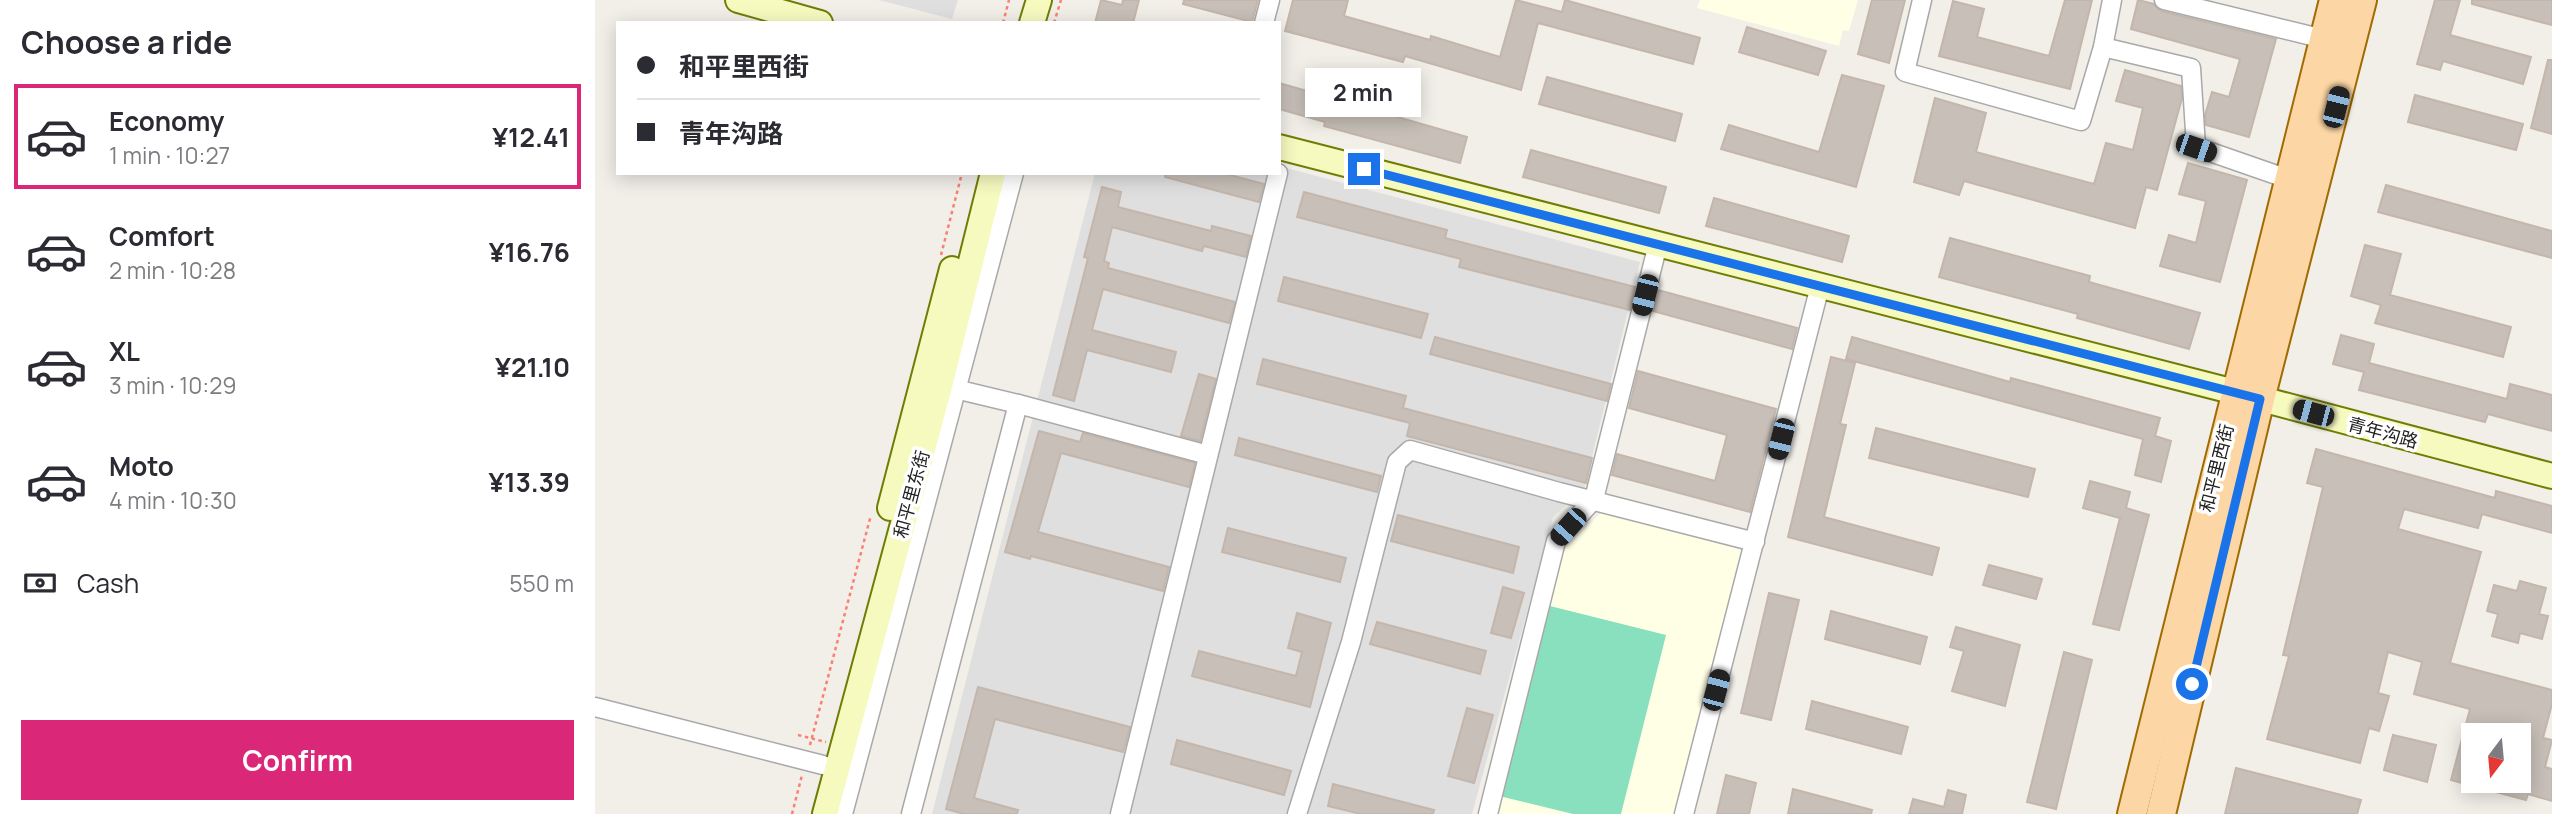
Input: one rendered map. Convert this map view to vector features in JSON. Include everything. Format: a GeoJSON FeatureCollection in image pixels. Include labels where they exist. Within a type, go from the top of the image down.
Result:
{"type":"FeatureCollection","features":[{"type":"Feature","properties":{"kind":"main road","name":"和平里西街"},"geometry":{"type":"LineString","coordinates":[[2161,814],[2291,180],[2334,0]]}},
{"type":"Feature","properties":{"kind":"main road","name":"和平里西街"},"geometry":{"type":"LineString","coordinates":[[2132,814],[2362,0]]}},
{"type":"Feature","properties":{"kind":"street"},"geometry":{"type":"LineString","coordinates":[[738,0],[813,21]]}},
{"type":"Feature","properties":{"kind":"street"},"geometry":{"type":"LineString","coordinates":[[1018,21],[1023,0]]}},
{"type":"Feature","properties":{"kind":"street"},"geometry":{"type":"LineString","coordinates":[[1034,21],[1039,0]]}},
{"type":"Feature","properties":{"kind":"street"},"geometry":{"type":"LineString","coordinates":[[1265,21],[1270,0]]}},
{"type":"Feature","properties":{"kind":"street"},"geometry":{"type":"LineString","coordinates":[[1922,0],[1905,72],[2081,121],[2103,47],[2112,0]]}},
{"type":"Feature","properties":{"kind":"street"},"geometry":{"type":"LineString","coordinates":[[2164,0],[2324,39]]}},
{"type":"Feature","properties":{"kind":"street"},"geometry":{"type":"LineString","coordinates":[[2103,47],[2191,68],[2196,148],[2291,180]]}},
{"type":"Feature","properties":{"kind":"street","name":"青年沟路"},"geometry":{"type":"LineString","coordinates":[[1281,159],[1658,244],[2552,476]]}},
{"type":"Feature","properties":{"kind":"street","name":"和平里东街"},"geometry":{"type":"LineString","coordinates":[[810,814],[976,175]]}},
{"type":"Feature","properties":{"kind":"street","name":"和平里东街"},"geometry":{"type":"LineString","coordinates":[[825,814],[948,388],[993,175]]}},
{"type":"Feature","properties":{"kind":"street"},"geometry":{"type":"LineString","coordinates":[[843,814],[948,388],[1013,175]]}},
{"type":"Feature","properties":{"kind":"street"},"geometry":{"type":"LineString","coordinates":[[1120,814],[1276,175]]}},
{"type":"Feature","properties":{"kind":"street"},"geometry":{"type":"LineString","coordinates":[[1488,814],[1556,541],[1594,499],[1658,244]]}},
{"type":"Feature","properties":{"kind":"street"},"geometry":{"type":"LineString","coordinates":[[1684,814],[1820,286]]}},
{"type":"Feature","properties":{"kind":"street"},"geometry":{"type":"LineString","coordinates":[[948,388],[1019,404],[1208,455]]}},
{"type":"Feature","properties":{"kind":"street"},"geometry":{"type":"LineString","coordinates":[[911,814],[1019,404]]}},
{"type":"Feature","properties":{"kind":"street"},"geometry":{"type":"LineString","coordinates":[[1297,814],[1351,642],[1397,462],[1410,450],[1755,542]]}},
{"type":"Feature","properties":{"kind":"street"},"geometry":{"type":"LineString","coordinates":[[595,706],[823,765]]}},
{"type":"Feature","properties":{"kind":"path"},"geometry":{"type":"LineString","coordinates":[[1004,21],[1009,0]]}},
{"type":"Feature","properties":{"kind":"path"},"geometry":{"type":"LineString","coordinates":[[1056,21],[1061,0]]}},
{"type":"Feature","properties":{"kind":"shaded area"},"geometry":{"type":"Polygon","coordinates":[[[879,0],[958,0],[952,19],[879,0]]]}},
{"type":"Feature","properties":{"kind":"shaded area"},"geometry":{"type":"Polygon","coordinates":[[[1700,0],[1858,0],[1849,31],[1843,30],[1839,46],[1697,8],[1700,0]]]}},
{"type":"Feature","properties":{"kind":"shaded area"},"geometry":{"type":"Polygon","coordinates":[[[1281,167],[1640,262],[1584,489],[1553,517],[1472,814],[932,814],[1094,175],[1281,175],[1281,167]]]}},
{"type":"Feature","properties":{"kind":"shaded area"},"geometry":{"type":"Polygon","coordinates":[[[1603,511],[1745,551],[1676,814],[1494,814],[1559,554],[1603,511]]]}},
{"type":"Feature","properties":{"kind":"green space"},"geometry":{"type":"Polygon","coordinates":[[[1546,605],[1666,635],[1621,814],[1573,814],[1499,796],[1546,605]]]}},
{"type":"Feature","properties":{"kind":"building"},"geometry":{"type":"Polygon","coordinates":[[[1101,0],[1122,5],[1123,0],[1139,0],[1134,21],[1096,21],[1101,0]]]}},
{"type":"Feature","properties":{"kind":"building"},"geometry":{"type":"Polygon","coordinates":[[[1184,0],[1258,0],[1252,21],[1183,4],[1184,0]]]}},
{"type":"Feature","properties":{"kind":"building"},"geometry":{"type":"Polygon","coordinates":[[[1293,0],[1348,0],[1344,16],[1430,40],[1431,36],[1500,57],[1516,0],[1562,12],[1565,0],[1700,38],[1693,64],[1538,23],[1521,90],[1405,56],[1403,62],[1285,31],[1293,0]]]}},
{"type":"Feature","properties":{"kind":"building"},"geometry":{"type":"Polygon","coordinates":[[[1872,0],[1905,0],[1889,63],[1858,54],[1872,0]]]}},
{"type":"Feature","properties":{"kind":"building"},"geometry":{"type":"Polygon","coordinates":[[[2065,0],[2092,0],[2070,89],[1939,56],[1953,1],[1984,9],[1977,37],[2049,56],[2065,0]]]}},
{"type":"Feature","properties":{"kind":"building"},"geometry":{"type":"Polygon","coordinates":[[[2138,0],[2154,4],[2161,11],[2276,39],[2249,137],[2206,125],[2205,115],[2212,92],[2229,97],[2240,59],[2131,29],[2138,0]]]}},
{"type":"Feature","properties":{"kind":"building"},"geometry":{"type":"Polygon","coordinates":[[[2435,0],[2460,0],[2450,35],[2531,57],[2523,84],[2443,61],[2440,70],[2417,64],[2435,0]]]}},
{"type":"Feature","properties":{"kind":"building"},"geometry":{"type":"Polygon","coordinates":[[[2472,0],[2552,0],[2552,25],[2472,4],[2472,0]]]}},
{"type":"Feature","properties":{"kind":"building"},"geometry":{"type":"Polygon","coordinates":[[[1747,27],[1826,51],[1818,75],[1739,52],[1747,27]]]}},
{"type":"Feature","properties":{"kind":"building"},"geometry":{"type":"Polygon","coordinates":[[[2548,60],[2552,60],[2552,134],[2531,128],[2548,60]]]}},
{"type":"Feature","properties":{"kind":"building"},"geometry":{"type":"Polygon","coordinates":[[[2125,70],[2181,86],[2182,98],[2157,190],[2146,187],[2135,228],[1964,181],[1959,195],[1914,182],[1935,98],[1986,113],[1976,152],[2094,184],[2106,143],[2133,150],[2143,108],[2116,101],[2125,70]]]}},
{"type":"Feature","properties":{"kind":"building"},"geometry":{"type":"Polygon","coordinates":[[[1842,75],[1884,86],[1856,187],[1721,149],[1729,125],[1819,152],[1842,75]]]}},
{"type":"Feature","properties":{"kind":"building"},"geometry":{"type":"Polygon","coordinates":[[[1547,77],[1682,114],[1675,141],[1539,104],[1547,77]]]}},
{"type":"Feature","properties":{"kind":"building"},"geometry":{"type":"Polygon","coordinates":[[[1281,84],[1467,137],[1460,163],[1324,126],[1325,122],[1281,110],[1281,84]]]}},
{"type":"Feature","properties":{"kind":"building"},"geometry":{"type":"Polygon","coordinates":[[[2415,95],[2523,124],[2516,150],[2408,122],[2415,95]]]}},
{"type":"Feature","properties":{"kind":"building"},"geometry":{"type":"Polygon","coordinates":[[[1531,150],[1666,187],[1659,213],[1523,177],[1531,150]]]}},
{"type":"Feature","properties":{"kind":"building"},"geometry":{"type":"Polygon","coordinates":[[[2188,163],[2247,180],[2220,282],[2160,266],[2169,235],[2196,243],[2206,201],[2179,194],[2188,163]]]}},
{"type":"Feature","properties":{"kind":"building"},"geometry":{"type":"Polygon","coordinates":[[[1230,175],[1264,184],[1259,202],[1165,177],[1230,175]]]}},
{"type":"Feature","properties":{"kind":"building"},"geometry":{"type":"Polygon","coordinates":[[[2386,185],[2552,231],[2552,258],[2378,212],[2386,185]]]}},
{"type":"Feature","properties":{"kind":"building"},"geometry":{"type":"Polygon","coordinates":[[[1102,187],[1121,192],[1118,207],[1211,231],[1212,226],[1251,236],[1246,257],[1204,246],[1202,251],[1112,227],[1104,261],[1109,263],[1108,268],[1235,302],[1229,323],[1103,289],[1092,330],[1176,352],[1171,372],[1087,350],[1074,401],[1053,395],[1088,258],[1084,257],[1102,187]]]}},
{"type":"Feature","properties":{"kind":"building"},"geometry":{"type":"Polygon","coordinates":[[[1304,192],[1447,230],[1445,238],[1635,287],[1630,310],[1459,267],[1461,259],[1297,217],[1304,192]]]}},
{"type":"Feature","properties":{"kind":"building"},"geometry":{"type":"Polygon","coordinates":[[[1714,198],[1849,236],[1842,262],[1706,226],[1714,198]]]}},
{"type":"Feature","properties":{"kind":"building"},"geometry":{"type":"Polygon","coordinates":[[[1950,238],[2090,276],[2089,282],[2200,313],[2189,349],[2077,318],[2078,314],[1939,277],[1950,238]]]}},
{"type":"Feature","properties":{"kind":"building"},"geometry":{"type":"Polygon","coordinates":[[[2365,245],[2401,254],[2390,295],[2511,327],[2503,357],[2375,323],[2381,305],[2351,296],[2365,245]]]}},
{"type":"Feature","properties":{"kind":"building"},"geometry":{"type":"Polygon","coordinates":[[[1284,277],[1428,314],[1421,338],[1278,301],[1284,277]]]}},
{"type":"Feature","properties":{"kind":"building"},"geometry":{"type":"Polygon","coordinates":[[[1658,290],[1797,328],[1792,349],[1653,311],[1658,290]]]}},
{"type":"Feature","properties":{"kind":"building"},"geometry":{"type":"Polygon","coordinates":[[[2341,335],[2374,344],[2369,363],[2507,399],[2510,384],[2552,395],[2552,431],[2488,414],[2485,422],[2359,390],[2364,372],[2333,364],[2341,335]]]}},
{"type":"Feature","properties":{"kind":"building"},"geometry":{"type":"Polygon","coordinates":[[[1435,337],[1611,384],[1607,401],[1430,354],[1435,337]]]}},
{"type":"Feature","properties":{"kind":"building"},"geometry":{"type":"Polygon","coordinates":[[[1852,337],[2010,382],[2011,378],[2160,418],[2155,436],[2171,441],[2161,482],[2135,475],[2143,439],[1846,359],[1852,337]]]}},
{"type":"Feature","properties":{"kind":"building"},"geometry":{"type":"Polygon","coordinates":[[[1831,357],[1855,363],[1840,424],[1846,425],[1824,517],[1939,548],[1932,575],[1788,537],[1831,357]]]}},
{"type":"Feature","properties":{"kind":"building"},"geometry":{"type":"Polygon","coordinates":[[[1263,359],[1406,396],[1403,408],[1592,458],[1586,483],[1407,436],[1410,423],[1257,384],[1263,359]]]}},
{"type":"Feature","properties":{"kind":"building"},"geometry":{"type":"Polygon","coordinates":[[[1638,371],[1776,409],[1750,512],[1612,475],[1617,454],[1715,481],[1727,435],[1629,408],[1638,371]]]}},
{"type":"Feature","properties":{"kind":"building"},"geometry":{"type":"Polygon","coordinates":[[[1199,374],[1216,379],[1200,441],[1181,436],[1199,374]]]}},
{"type":"Feature","properties":{"kind":"building"},"geometry":{"type":"Polygon","coordinates":[[[1876,428],[2035,469],[2028,497],[1869,458],[1876,428]]]}},
{"type":"Feature","properties":{"kind":"building"},"geometry":{"type":"Polygon","coordinates":[[[1039,431],[1080,442],[1083,433],[1195,463],[1189,487],[1061,453],[1038,532],[1169,567],[1163,591],[1031,556],[1030,559],[1005,552],[1039,431]]]}},
{"type":"Feature","properties":{"kind":"building"},"geometry":{"type":"Polygon","coordinates":[[[1239,438],[1381,476],[1377,492],[1235,455],[1239,438]]]}},
{"type":"Feature","properties":{"kind":"building"},"geometry":{"type":"Polygon","coordinates":[[[2316,449],[2495,498],[2496,491],[2552,506],[2552,533],[2482,514],[2478,528],[2404,509],[2398,529],[2481,552],[2450,663],[2552,690],[2552,704],[2543,738],[2552,740],[2545,767],[2552,769],[2552,801],[2528,794],[2526,800],[2500,793],[2531,793],[2531,723],[2466,723],[2470,709],[2414,694],[2422,662],[2388,652],[2378,693],[2389,696],[2379,731],[2369,728],[2360,763],[2267,739],[2289,656],[2283,655],[2323,487],[2307,483],[2316,449]]]}},
{"type":"Feature","properties":{"kind":"building"},"geometry":{"type":"Polygon","coordinates":[[[2090,481],[2130,492],[2126,508],[2149,515],[2119,630],[2093,624],[2120,518],[2083,508],[2090,481]]]}},
{"type":"Feature","properties":{"kind":"building"},"geometry":{"type":"Polygon","coordinates":[[[1398,515],[1519,547],[1513,573],[1391,541],[1398,515]]]}},
{"type":"Feature","properties":{"kind":"building"},"geometry":{"type":"Polygon","coordinates":[[[1228,528],[1346,558],[1340,582],[1222,552],[1228,528]]]}},
{"type":"Feature","properties":{"kind":"building"},"geometry":{"type":"Polygon","coordinates":[[[1989,565],[2042,579],[2036,599],[1983,585],[1989,565]]]}},
{"type":"Feature","properties":{"kind":"building"},"geometry":{"type":"Polygon","coordinates":[[[2520,581],[2546,588],[2539,614],[2548,616],[2542,639],[2520,633],[2518,643],[2492,636],[2498,614],[2487,611],[2494,585],[2517,591],[2520,581]]]}},
{"type":"Feature","properties":{"kind":"building"},"geometry":{"type":"Polygon","coordinates":[[[1503,587],[1524,593],[1511,638],[1491,633],[1503,587]]]}},
{"type":"Feature","properties":{"kind":"building"},"geometry":{"type":"Polygon","coordinates":[[[1769,593],[1799,600],[1771,720],[1741,713],[1769,593]]]}},
{"type":"Feature","properties":{"kind":"building"},"geometry":{"type":"Polygon","coordinates":[[[1831,611],[1927,637],[1920,664],[1825,639],[1831,611]]]}},
{"type":"Feature","properties":{"kind":"building"},"geometry":{"type":"Polygon","coordinates":[[[1297,613],[1331,623],[1310,707],[1192,676],[1199,651],[1296,676],[1302,652],[1288,648],[1297,613]]]}},
{"type":"Feature","properties":{"kind":"building"},"geometry":{"type":"Polygon","coordinates":[[[1377,622],[1486,651],[1480,674],[1370,644],[1377,622]]]}},
{"type":"Feature","properties":{"kind":"building"},"geometry":{"type":"Polygon","coordinates":[[[1956,627],[2020,645],[2005,706],[1952,691],[1964,651],[1950,647],[1956,627]]]}},
{"type":"Feature","properties":{"kind":"building"},"geometry":{"type":"Polygon","coordinates":[[[2064,652],[2092,660],[2056,809],[2027,802],[2064,652]]]}},
{"type":"Feature","properties":{"kind":"building"},"geometry":{"type":"Polygon","coordinates":[[[978,687],[1130,727],[1123,752],[995,719],[974,798],[1018,810],[1017,814],[964,814],[946,809],[978,687]]]}},
{"type":"Feature","properties":{"kind":"building"},"geometry":{"type":"Polygon","coordinates":[[[1812,701],[1908,727],[1901,754],[1806,729],[1812,701]]]}},
{"type":"Feature","properties":{"kind":"building"},"geometry":{"type":"Polygon","coordinates":[[[1467,708],[1493,715],[1474,783],[1448,776],[1467,708]]]}},
{"type":"Feature","properties":{"kind":"building"},"geometry":{"type":"Polygon","coordinates":[[[2393,735],[2436,745],[2427,782],[2384,770],[2393,735]]]}},
{"type":"Feature","properties":{"kind":"building"},"geometry":{"type":"Polygon","coordinates":[[[1177,740],[1291,771],[1284,795],[1171,764],[1177,740]]]}},
{"type":"Feature","properties":{"kind":"building"},"geometry":{"type":"Polygon","coordinates":[[[2461,743],[2461,783],[2451,780],[2461,743]]]}},
{"type":"Feature","properties":{"kind":"building"},"geometry":{"type":"Polygon","coordinates":[[[2236,768],[2361,800],[2357,814],[2225,814],[2236,768]]]}},
{"type":"Feature","properties":{"kind":"building"},"geometry":{"type":"Polygon","coordinates":[[[1726,775],[1756,783],[1749,814],[1717,814],[1726,775]]]}},
{"type":"Feature","properties":{"kind":"building"},"geometry":{"type":"Polygon","coordinates":[[[1333,784],[1434,810],[1433,814],[1361,814],[1328,806],[1333,784]]]}},
{"type":"Feature","properties":{"kind":"building"},"geometry":{"type":"Polygon","coordinates":[[[1793,789],[1872,810],[1871,814],[1788,814],[1793,789]]]}},
{"type":"Feature","properties":{"kind":"building"},"geometry":{"type":"Polygon","coordinates":[[[1948,790],[1966,795],[1962,814],[1909,814],[1913,799],[1944,807],[1948,790]]]}},
{"type":"Feature","properties":{"kind":"route"},"geometry":{"type":"LineString","coordinates":[[1364,169],[2260,399],[2192,684]]}}]}
